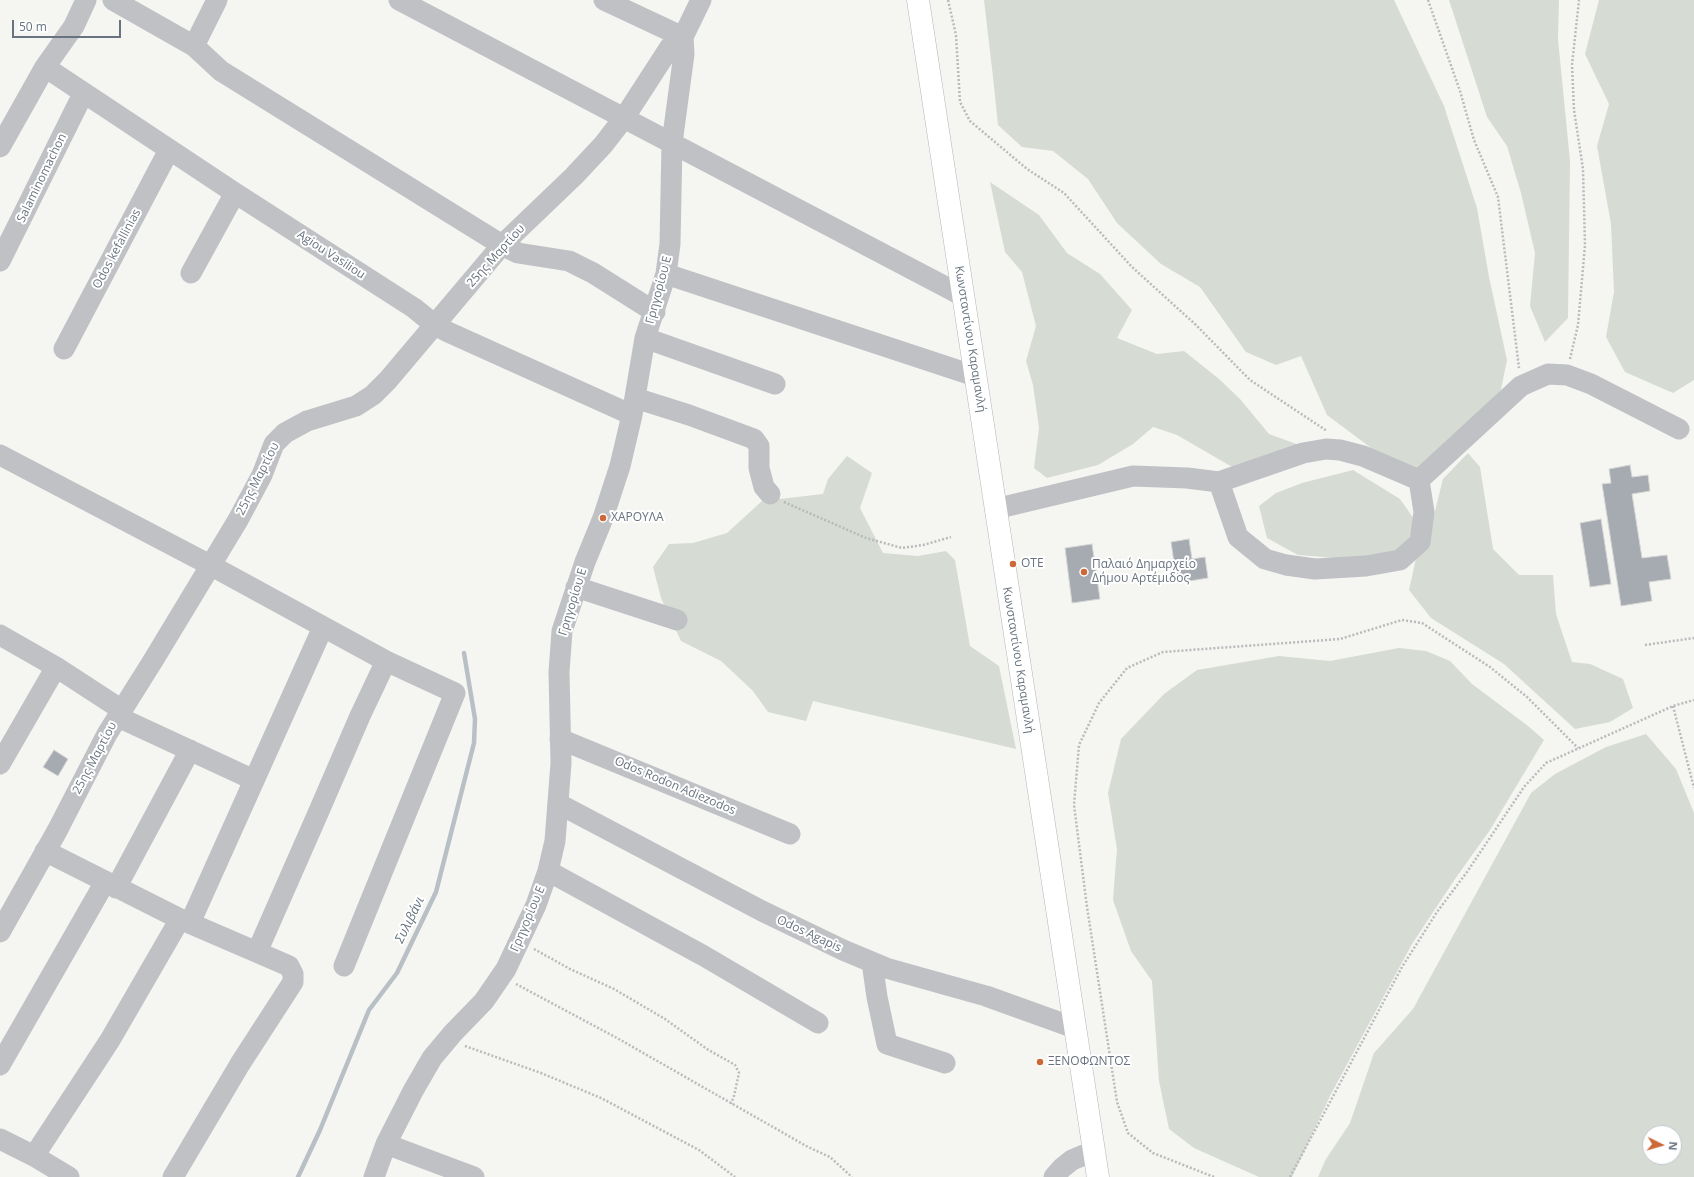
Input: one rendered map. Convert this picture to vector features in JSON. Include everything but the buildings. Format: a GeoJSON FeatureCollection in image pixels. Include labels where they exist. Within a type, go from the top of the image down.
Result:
{"type":"FeatureCollection","features":[{"type":"Feature","properties":{"kind":"main road","name":"Κωνσταντίνου Καραμανλή"},"geometry":{"type":"LineString","coordinates":[[918,0],[1098,1177]]}},
{"type":"Feature","properties":{"kind":"street"},"geometry":{"type":"LineString","coordinates":[[0,147],[45,67],[74,26],[86,0]]}},
{"type":"Feature","properties":{"kind":"street"},"geometry":{"type":"LineString","coordinates":[[113,0],[194,46],[221,71],[502,244],[518,253],[569,261],[593,273],[655,312]]}},
{"type":"Feature","properties":{"kind":"street"},"geometry":{"type":"LineString","coordinates":[[604,0],[683,37]]}},
{"type":"Feature","properties":{"kind":"street","name":"25ης Μαρτίου"},"geometry":{"type":"LineString","coordinates":[[0,932],[45,851],[106,734],[154,659],[238,520],[262,475],[274,444],[285,433],[307,421],[356,406],[373,394],[388,380],[502,244],[574,176],[603,145],[624,118],[670,47],[683,37],[701,0]]}},
{"type":"Feature","properties":{"kind":"street"},"geometry":{"type":"LineString","coordinates":[[194,46],[210,2]]}},
{"type":"Feature","properties":{"kind":"street"},"geometry":{"type":"LineString","coordinates":[[408,2],[443,24],[963,296]]}},
{"type":"Feature","properties":{"kind":"street","name":"Γρηγορίου Ε"},"geometry":{"type":"LineString","coordinates":[[374,1177],[386,1144],[428,1065],[447,1040],[484,1000],[501,976],[520,942],[536,905],[548,871],[555,841],[559,804],[561,763],[558,672],[562,631],[576,587],[603,518],[618,473],[633,407],[645,338],[655,312],[666,274],[670,244],[672,143],[684,54],[683,37]]}},
{"type":"Feature","properties":{"kind":"street","name":"Agiou Vasiliou"},"geometry":{"type":"LineString","coordinates":[[45,67],[83,94],[414,308],[435,325],[448,332],[633,407],[689,415],[754,439],[759,446],[759,468],[764,487],[770,494]]}},
{"type":"Feature","properties":{"kind":"street","name":"Salaminomachon"},"geometry":{"type":"LineString","coordinates":[[0,262],[83,94]]}},
{"type":"Feature","properties":{"kind":"street","name":"Odos kefallinias"},"geometry":{"type":"LineString","coordinates":[[64,349],[169,150]]}},
{"type":"Feature","properties":{"kind":"street"},"geometry":{"type":"LineString","coordinates":[[192,273],[235,193]]}},
{"type":"Feature","properties":{"kind":"street"},"geometry":{"type":"LineString","coordinates":[[666,274],[975,376]]}},
{"type":"Feature","properties":{"kind":"street"},"geometry":{"type":"LineString","coordinates":[[645,338],[774,384]]}},
{"type":"Feature","properties":{"kind":"street"},"geometry":{"type":"LineString","coordinates":[[1419,480],[1521,386],[1548,374],[1567,375],[1591,384],[1680,429]]}},
{"type":"Feature","properties":{"kind":"street"},"geometry":{"type":"LineString","coordinates":[[995,509],[1132,476],[1187,478],[1219,482],[1303,453],[1326,449],[1340,450],[1363,456],[1419,480]]}},
{"type":"Feature","properties":{"kind":"street"},"geometry":{"type":"LineString","coordinates":[[0,455],[210,565],[386,661],[455,693],[344,966]]}},
{"type":"Feature","properties":{"kind":"street"},"geometry":{"type":"LineString","coordinates":[[1219,482],[1238,537],[1265,559],[1286,565],[1315,569],[1366,566],[1400,560],[1420,542],[1424,512],[1419,480]]}},
{"type":"Feature","properties":{"kind":"street"},"geometry":{"type":"LineString","coordinates":[[576,587],[677,620]]}},
{"type":"Feature","properties":{"kind":"street"},"geometry":{"type":"LineString","coordinates":[[34,1156],[110,1040],[185,921],[254,780],[323,627]]}},
{"type":"Feature","properties":{"kind":"street"},"geometry":{"type":"LineString","coordinates":[[0,635],[56,667],[120,713],[190,750],[254,780]]}},
{"type":"Feature","properties":{"kind":"street"},"geometry":{"type":"LineString","coordinates":[[257,952],[360,716],[386,661]]}},
{"type":"Feature","properties":{"kind":"street"},"geometry":{"type":"LineString","coordinates":[[0,764],[56,667]]}},
{"type":"Feature","properties":{"kind":"street","name":"Odos Rodon Adiezodos"},"geometry":{"type":"LineString","coordinates":[[560,739],[790,834]]}},
{"type":"Feature","properties":{"kind":"street"},"geometry":{"type":"LineString","coordinates":[[0,1065],[111,885],[190,750]]}},
{"type":"Feature","properties":{"kind":"street","name":"Odos Agapis"},"geometry":{"type":"LineString","coordinates":[[559,804],[762,911],[872,962],[886,968],[986,996],[1075,1028]]}},
{"type":"Feature","properties":{"kind":"street"},"geometry":{"type":"LineString","coordinates":[[45,851],[185,921],[290,966],[293,974],[293,982],[240,1064],[173,1177]]}},
{"type":"Feature","properties":{"kind":"street"},"geometry":{"type":"LineString","coordinates":[[548,871],[704,956],[818,1023]]}},
{"type":"Feature","properties":{"kind":"street"},"geometry":{"type":"LineString","coordinates":[[872,962],[877,997],[887,1044],[944,1063]]}},
{"type":"Feature","properties":{"kind":"street"},"geometry":{"type":"LineString","coordinates":[[0,1139],[34,1156],[69,1177]]}},
{"type":"Feature","properties":{"kind":"street"},"geometry":{"type":"LineString","coordinates":[[386,1144],[474,1177]]}},
{"type":"Feature","properties":{"kind":"street"},"geometry":{"type":"LineString","coordinates":[[1054,1177],[1072,1160],[1084,1155],[1094,1154]]}},
{"type":"Feature","properties":{"kind":"path"},"geometry":{"type":"LineString","coordinates":[[948,0],[956,35],[960,102],[970,121],[1027,169],[1064,192],[1132,267],[1196,326],[1250,380],[1337,438],[1340,450]]}},
{"type":"Feature","properties":{"kind":"path"},"geometry":{"type":"LineString","coordinates":[[1428,0],[1460,91],[1474,140],[1498,197],[1521,386]]}},
{"type":"Feature","properties":{"kind":"path"},"geometry":{"type":"LineString","coordinates":[[1567,375],[1578,325],[1585,246],[1583,169],[1574,110],[1572,65],[1579,0]]}},
{"type":"Feature","properties":{"kind":"path"},"geometry":{"type":"LineString","coordinates":[[770,494],[788,505],[866,538],[902,548],[923,545],[951,537]]}},
{"type":"Feature","properties":{"kind":"path"},"geometry":{"type":"LineString","coordinates":[[1214,1177],[1153,1153],[1128,1133],[1117,1102],[1087,907],[1074,805],[1079,745],[1099,703],[1127,668],[1163,652],[1340,639],[1402,620],[1422,624],[1490,667],[1527,697],[1578,748]]}},
{"type":"Feature","properties":{"kind":"path"},"geometry":{"type":"LineString","coordinates":[[1645,645],[1694,638]]}},
{"type":"Feature","properties":{"kind":"path"},"geometry":{"type":"LineString","coordinates":[[1290,1177],[1402,967],[1437,912],[1467,872],[1524,787],[1546,764],[1578,748],[1673,706],[1694,700]]}},
{"type":"Feature","properties":{"kind":"path"},"geometry":{"type":"LineString","coordinates":[[1673,706],[1694,788]]}},
{"type":"Feature","properties":{"kind":"path"},"geometry":{"type":"LineString","coordinates":[[520,942],[570,969],[614,989],[665,1019],[707,1049],[735,1065],[739,1074],[731,1104]]}},
{"type":"Feature","properties":{"kind":"path"},"geometry":{"type":"LineString","coordinates":[[501,976],[617,1038],[808,1147],[830,1157],[852,1177]]}},
{"type":"Feature","properties":{"kind":"path"},"geometry":{"type":"LineString","coordinates":[[447,1040],[541,1073],[601,1098],[700,1150],[735,1177]]}},
{"type":"Feature","properties":{"kind":"shaded area"},"geometry":{"type":"Polygon","coordinates":[[[984,0],[1394,0],[1444,106],[1477,208],[1489,277],[1507,360],[1500,394],[1430,461],[1406,474],[1327,415],[1301,356],[1276,365],[1246,352],[1200,287],[1161,264],[1117,223],[1088,179],[1053,151],[1022,147],[998,125],[984,0]]]}},
{"type":"Feature","properties":{"kind":"shaded area"},"geometry":{"type":"Polygon","coordinates":[[[1449,0],[1559,0],[1558,39],[1570,161],[1568,318],[1545,342],[1530,306],[1535,253],[1521,193],[1507,146],[1487,117],[1449,0]]]}},
{"type":"Feature","properties":{"kind":"shaded area"},"geometry":{"type":"Polygon","coordinates":[[[1599,0],[1694,0],[1694,380],[1673,393],[1625,372],[1606,337],[1614,292],[1611,224],[1597,146],[1609,104],[1585,54],[1599,0]]]}},
{"type":"Feature","properties":{"kind":"shaded area"},"geometry":{"type":"Polygon","coordinates":[[[990,182],[1039,215],[1067,253],[1100,274],[1132,310],[1117,338],[1157,354],[1184,351],[1219,379],[1240,399],[1269,434],[1299,445],[1234,468],[1177,435],[1153,427],[1133,444],[1098,465],[1047,478],[1034,468],[1039,428],[1033,385],[1026,361],[1036,326],[1022,272],[1005,252],[990,182]]]}},
{"type":"Feature","properties":{"kind":"shaded area"},"geometry":{"type":"Polygon","coordinates":[[[1468,453],[1480,467],[1493,549],[1519,575],[1553,575],[1556,614],[1572,662],[1590,664],[1623,679],[1633,708],[1610,722],[1575,729],[1504,664],[1431,618],[1409,590],[1417,554],[1433,519],[1443,479],[1468,453]]]}},
{"type":"Feature","properties":{"kind":"shaded area"},"geometry":{"type":"Polygon","coordinates":[[[847,456],[872,473],[860,508],[883,553],[918,556],[946,551],[955,560],[970,646],[999,666],[1016,749],[813,701],[806,721],[768,712],[753,691],[721,661],[681,641],[661,598],[653,567],[669,544],[693,543],[727,533],[762,501],[823,494],[828,479],[847,456]]]}},
{"type":"Feature","properties":{"kind":"shaded area"},"geometry":{"type":"Polygon","coordinates":[[[1353,470],[1400,499],[1414,519],[1414,548],[1349,559],[1298,555],[1267,538],[1259,506],[1276,493],[1302,483],[1353,470]]]}},
{"type":"Feature","properties":{"kind":"shaded area"},"geometry":{"type":"Polygon","coordinates":[[[1399,648],[1426,651],[1450,661],[1472,684],[1528,726],[1544,740],[1490,830],[1455,879],[1412,944],[1331,1094],[1292,1177],[1259,1177],[1194,1148],[1169,1129],[1159,1081],[1152,981],[1131,951],[1113,900],[1117,849],[1108,793],[1121,739],[1164,694],[1197,670],[1279,656],[1330,661],[1399,648]]]}},
{"type":"Feature","properties":{"kind":"shaded area"},"geometry":{"type":"Polygon","coordinates":[[[1646,734],[1676,769],[1694,813],[1694,1177],[1318,1177],[1326,1159],[1350,1123],[1374,1053],[1413,1009],[1531,793],[1555,774],[1606,747],[1646,734]]]}},
{"type":"Feature","properties":{"kind":"waterway","name":"Συλιβάνι"},"geometry":{"type":"LineString","coordinates":[[298,1177],[320,1130],[369,1010],[397,973],[436,892],[474,743],[475,719],[464,653]]}},
{"type":"Feature","properties":{"kind":"place","name":"ΧΑΡΟΥΛΑ"},"geometry":{"type":"Point","coordinates":[603,518]}},
{"type":"Feature","properties":{"kind":"place","name":"ΟΤΕ"},"geometry":{"type":"Point","coordinates":[1013,564]}},
{"type":"Feature","properties":{"kind":"place","name":"Παλαιό Δημαρχείο Δήμου Αρτέμιδος"},"geometry":{"type":"Point","coordinates":[1084,572]}},
{"type":"Feature","properties":{"kind":"place","name":"ΞΕΝΟΦΩΝΤΟΣ"},"geometry":{"type":"Point","coordinates":[1040,1062]}}]}
